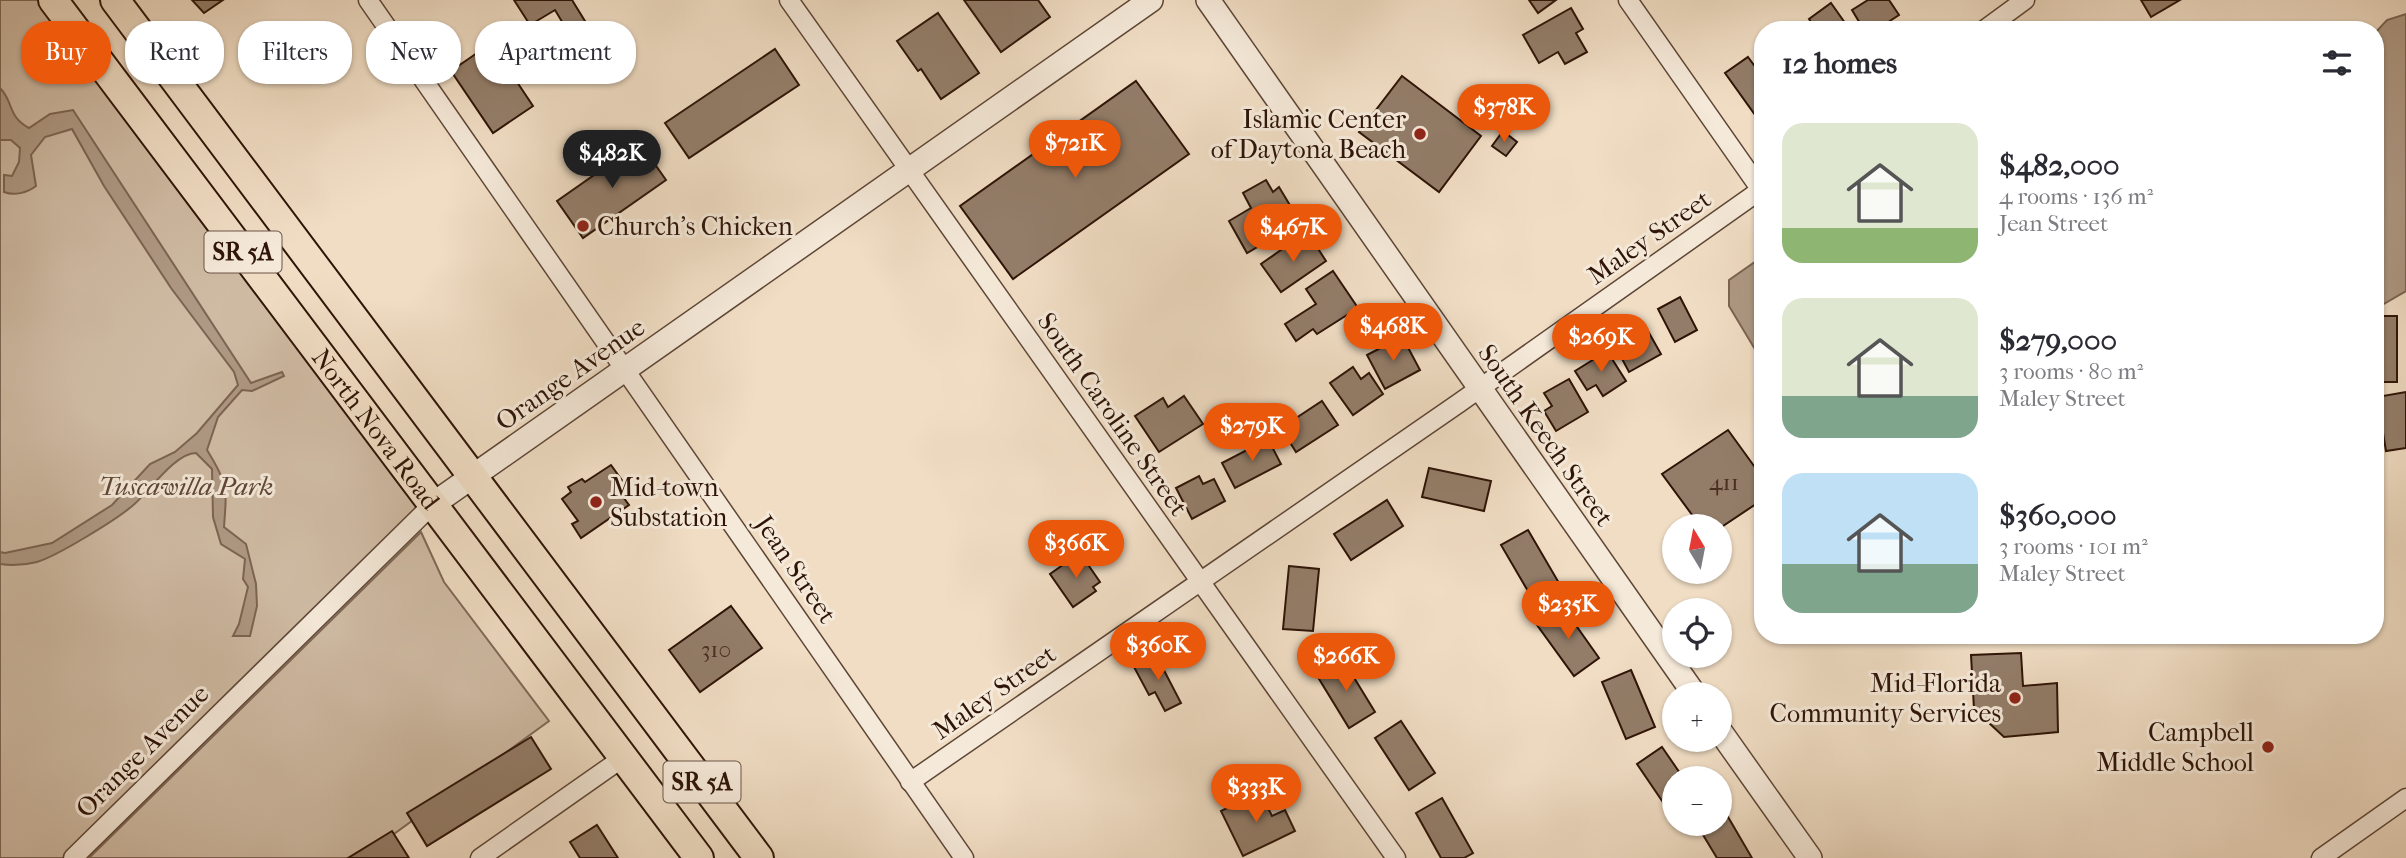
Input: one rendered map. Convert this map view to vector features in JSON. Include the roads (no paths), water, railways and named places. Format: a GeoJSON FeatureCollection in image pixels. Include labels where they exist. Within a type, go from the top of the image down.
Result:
{"type":"FeatureCollection","features":[{"type":"Feature","properties":{"kind":"main road","name":"North Nova Road"},"geometry":{"type":"LineString","coordinates":[[53,0],[699,858]]}},
{"type":"Feature","properties":{"kind":"main road","name":"North Nova Road"},"geometry":{"type":"LineString","coordinates":[[115,0],[759,858]]}},
{"type":"Feature","properties":{"kind":"street","name":"Jean Street"},"geometry":{"type":"LineString","coordinates":[[368,0],[964,858]]}},
{"type":"Feature","properties":{"kind":"street","name":"South Caroline Street"},"geometry":{"type":"LineString","coordinates":[[789,0],[1396,858]]}},
{"type":"Feature","properties":{"kind":"street","name":"Orange Avenue"},"geometry":{"type":"LineString","coordinates":[[73,858],[432,505],[1151,0]]}},
{"type":"Feature","properties":{"kind":"street","name":"South Keech Street"},"geometry":{"type":"LineString","coordinates":[[1208,0],[1686,682]]}},
{"type":"Feature","properties":{"kind":"street"},"geometry":{"type":"LineString","coordinates":[[1628,0],[1754,179]]}},
{"type":"Feature","properties":{"kind":"street"},"geometry":{"type":"LineString","coordinates":[[1996,21],[2025,0]]}},
{"type":"Feature","properties":{"kind":"street","name":"Maley Street"},"geometry":{"type":"LineString","coordinates":[[910,782],[1754,196]]}},
{"type":"Feature","properties":{"kind":"street"},"geometry":{"type":"LineString","coordinates":[[1732,748],[1810,858]]}},
{"type":"Feature","properties":{"kind":"street"},"geometry":{"type":"LineString","coordinates":[[480,858],[624,757]]}},
{"type":"Feature","properties":{"kind":"street"},"geometry":{"type":"LineString","coordinates":[[2321,858],[2406,797]]}},
{"type":"Feature","properties":{"kind":"place","name":"Islamic Center of Daytona Beach"},"geometry":{"type":"Point","coordinates":[1420,134]}},
{"type":"Feature","properties":{"kind":"place","name":"Church's Chicken"},"geometry":{"type":"Point","coordinates":[583,226]}},
{"type":"Feature","properties":{"kind":"place","name":"Mid-town Substation"},"geometry":{"type":"Point","coordinates":[596,502]}},
{"type":"Feature","properties":{"kind":"place","name":"Mid-Florida Community Services"},"geometry":{"type":"Point","coordinates":[2015,698]}},
{"type":"Feature","properties":{"kind":"place","name":"Campbell Middle School"},"geometry":{"type":"Point","coordinates":[2268,747]}},
{"type":"Feature","properties":{"kind":"park label","name":"Tuscawilla Park"},"geometry":{"type":"Point","coordinates":[186,486]}}]}
